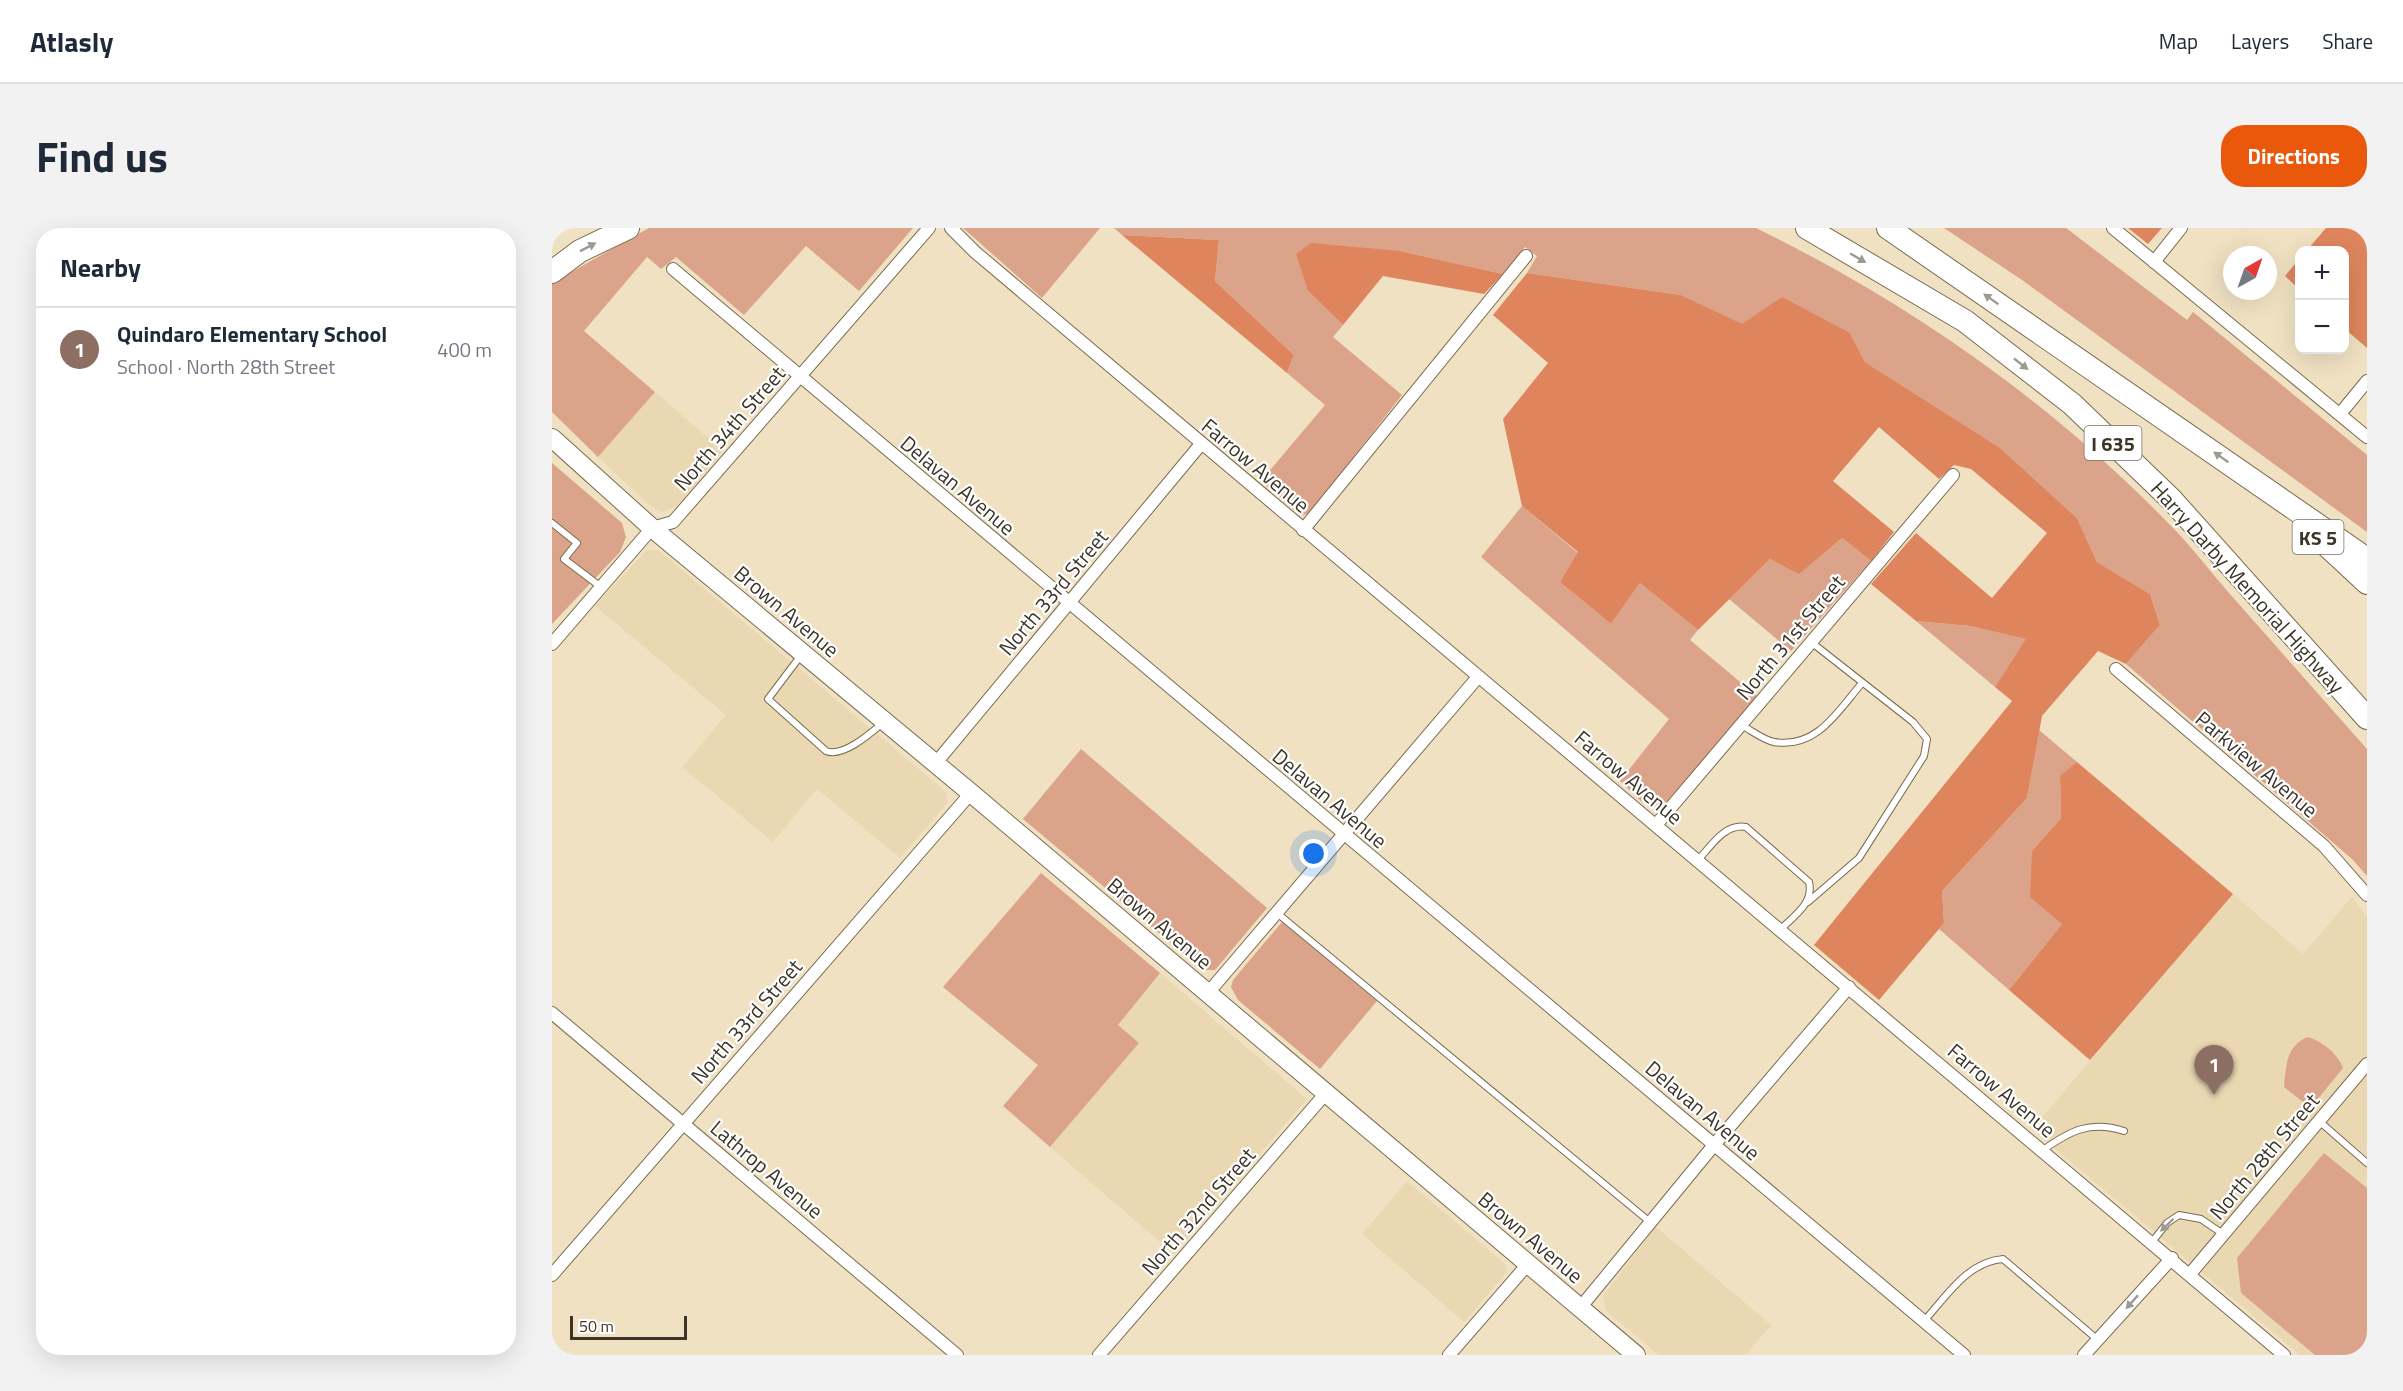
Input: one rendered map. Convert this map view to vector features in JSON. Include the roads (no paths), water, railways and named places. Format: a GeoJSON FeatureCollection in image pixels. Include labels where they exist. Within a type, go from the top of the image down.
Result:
{"type":"FeatureCollection","features":[{"type":"Feature","properties":{"kind":"highway"},"geometry":{"type":"LineString","coordinates":[[552,272],[580,251],[628,228]]}},
{"type":"Feature","properties":{"kind":"highway","name":"Harry Darby Memorial Highway"},"geometry":{"type":"LineString","coordinates":[[1807,228],[1965,321],[2072,404],[2172,500],[2367,718]]}},
{"type":"Feature","properties":{"kind":"highway","name":"I 635"},"geometry":{"type":"LineString","coordinates":[[1888,228],[2367,559]]}},
{"type":"Feature","properties":{"kind":"highway","name":"KS 5"},"geometry":{"type":"LineString","coordinates":[[2269,490],[2367,583]]}},
{"type":"Feature","properties":{"kind":"main road","name":"Brown Avenue"},"geometry":{"type":"LineString","coordinates":[[552,438],[652,528],[971,793],[1636,1355]]}},
{"type":"Feature","properties":{"kind":"street","name":"North 34th Street"},"geometry":{"type":"LineString","coordinates":[[552,644],[652,528],[673,522],[929,228]]}},
{"type":"Feature","properties":{"kind":"street","name":"Farrow Avenue"},"geometry":{"type":"LineString","coordinates":[[951,228],[975,252],[1201,444],[1850,987],[2284,1355]]}},
{"type":"Feature","properties":{"kind":"street"},"geometry":{"type":"LineString","coordinates":[[2113,228],[2367,437]]}},
{"type":"Feature","properties":{"kind":"street"},"geometry":{"type":"LineString","coordinates":[[2154,262],[2181,228]]}},
{"type":"Feature","properties":{"kind":"street"},"geometry":{"type":"LineString","coordinates":[[1303,530],[1526,256]]}},
{"type":"Feature","properties":{"kind":"street","name":"Delavan Avenue"},"geometry":{"type":"LineString","coordinates":[[673,269],[1964,1355]]}},
{"type":"Feature","properties":{"kind":"street"},"geometry":{"type":"LineString","coordinates":[[2340,414],[2367,381]]}},
{"type":"Feature","properties":{"kind":"street","name":"North 33rd Street"},"geometry":{"type":"LineString","coordinates":[[935,764],[1201,444]]}},
{"type":"Feature","properties":{"kind":"street","name":"North 31st Street"},"geometry":{"type":"LineString","coordinates":[[1656,825],[1953,475]]}},
{"type":"Feature","properties":{"kind":"street","name":"Parkview Avenue"},"geometry":{"type":"LineString","coordinates":[[2116,669],[2324,846],[2367,895]]}},
{"type":"Feature","properties":{"kind":"street"},"geometry":{"type":"LineString","coordinates":[[1208,993],[1478,677]]}},
{"type":"Feature","properties":{"kind":"street","name":"North 33rd Street"},"geometry":{"type":"LineString","coordinates":[[552,1275],[971,793]]}},
{"type":"Feature","properties":{"kind":"street"},"geometry":{"type":"LineString","coordinates":[[1580,1308],[1714,1145],[1850,987]]}},
{"type":"Feature","properties":{"kind":"street","name":"Lathrop Avenue"},"geometry":{"type":"LineString","coordinates":[[552,1013],[957,1355]]}},
{"type":"Feature","properties":{"kind":"street","name":"North 28th Street"},"geometry":{"type":"LineString","coordinates":[[2190,1274],[2367,1064]]}},
{"type":"Feature","properties":{"kind":"street","name":"North 32nd Street"},"geometry":{"type":"LineString","coordinates":[[1099,1355],[1326,1093]]}},
{"type":"Feature","properties":{"kind":"street"},"geometry":{"type":"LineString","coordinates":[[2084,1355],[2172,1258]]}},
{"type":"Feature","properties":{"kind":"street"},"geometry":{"type":"LineString","coordinates":[[1449,1355],[1528,1264]]}},
{"type":"Feature","properties":{"kind":"lane"},"geometry":{"type":"LineString","coordinates":[[552,522],[578,543],[564,559],[601,587]]}},
{"type":"Feature","properties":{"kind":"lane"},"geometry":{"type":"LineString","coordinates":[[1781,929],[1859,858],[1924,756],[1926,739],[1912,722],[1811,642]]}},
{"type":"Feature","properties":{"kind":"lane"},"geometry":{"type":"LineString","coordinates":[[802,653],[768,699],[826,751],[837,753],[870,734],[884,721]]}},
{"type":"Feature","properties":{"kind":"lane"},"geometry":{"type":"LineString","coordinates":[[1741,724],[1773,742],[1796,743],[1809,739],[1822,730],[1862,683]]}},
{"type":"Feature","properties":{"kind":"lane"},"geometry":{"type":"LineString","coordinates":[[1698,860],[1728,829],[1737,825],[1746,827],[1809,882],[1812,892],[1809,902]]}},
{"type":"Feature","properties":{"kind":"lane"},"geometry":{"type":"LineString","coordinates":[[1277,913],[1650,1222]]}},
{"type":"Feature","properties":{"kind":"lane"},"geometry":{"type":"LineString","coordinates":[[2319,1121],[2367,1163]]}},
{"type":"Feature","properties":{"kind":"lane"},"geometry":{"type":"LineString","coordinates":[[2043,1150],[2068,1132],[2078,1129],[2110,1126],[2124,1131]]}},
{"type":"Feature","properties":{"kind":"lane"},"geometry":{"type":"LineString","coordinates":[[2152,1242],[2166,1223],[2179,1215],[2201,1219],[2224,1234]]}},
{"type":"Feature","properties":{"kind":"lane"},"geometry":{"type":"LineString","coordinates":[[1924,1321],[1972,1269],[1989,1260],[2003,1259],[2098,1340]]}},
{"type":"Feature","properties":{"kind":"place","name":"Quindaro Elementary School"},"geometry":{"type":"Point","coordinates":[2214,1095]}}]}
